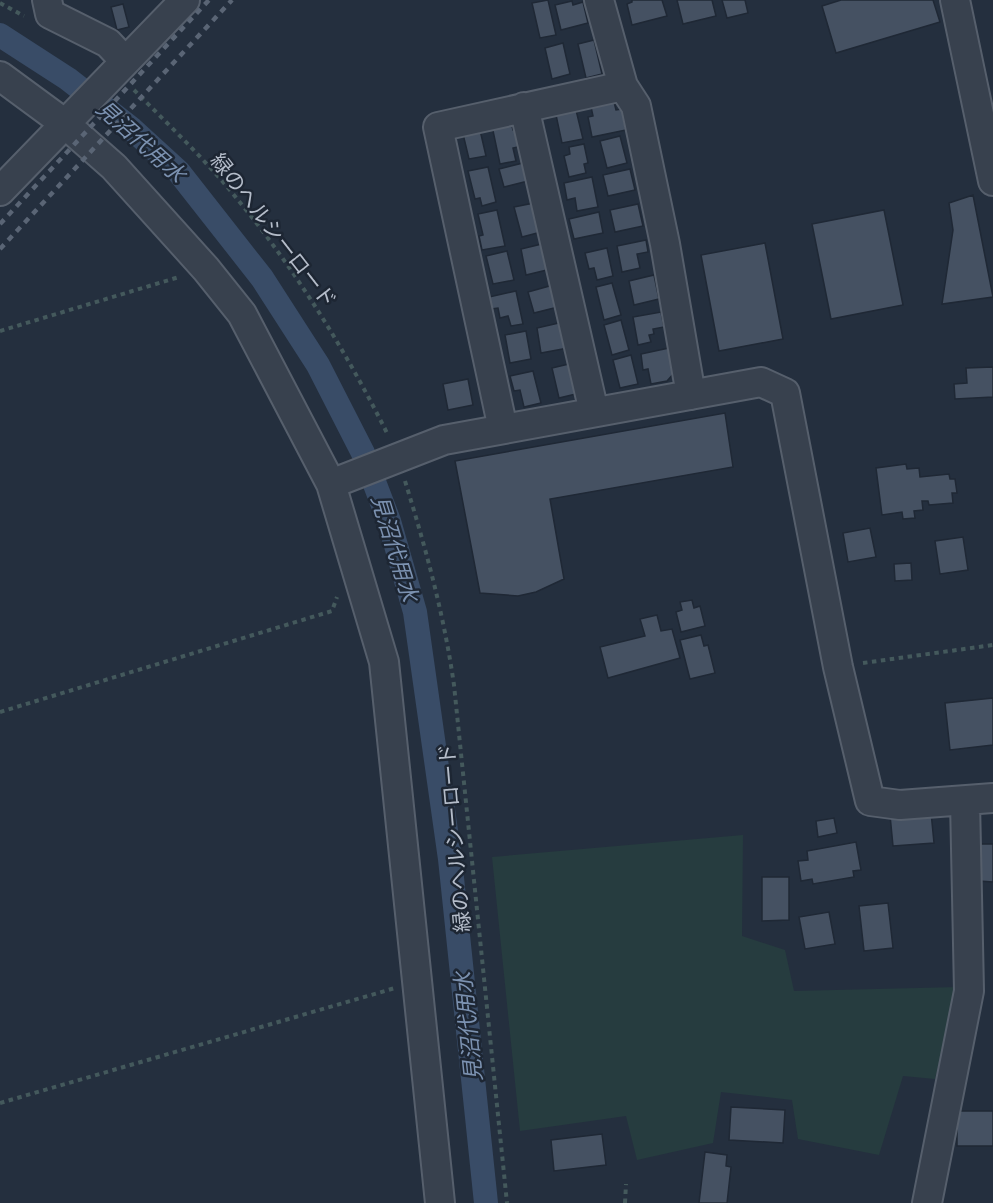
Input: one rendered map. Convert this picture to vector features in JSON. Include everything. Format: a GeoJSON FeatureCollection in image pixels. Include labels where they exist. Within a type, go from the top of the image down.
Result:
{"type":"FeatureCollection","features":[{"type":"Feature","properties":{"kind":"street"},"geometry":{"type":"LineString","coordinates":[[0,191],[185,0]]}},
{"type":"Feature","properties":{"kind":"street"},"geometry":{"type":"LineString","coordinates":[[599,0],[623,86],[636,106],[665,244],[691,395]]}},
{"type":"Feature","properties":{"kind":"street"},"geometry":{"type":"LineString","coordinates":[[955,0],[993,181]]}},
{"type":"Feature","properties":{"kind":"street"},"geometry":{"type":"LineString","coordinates":[[38,9],[108,43],[115,71]]}},
{"type":"Feature","properties":{"kind":"street"},"geometry":{"type":"LineString","coordinates":[[0,76],[64,123],[114,167],[206,269],[242,314],[331,484],[384,662],[440,1203]]}},
{"type":"Feature","properties":{"kind":"street"},"geometry":{"type":"LineString","coordinates":[[503,429],[438,127],[623,86]]}},
{"type":"Feature","properties":{"kind":"street"},"geometry":{"type":"LineString","coordinates":[[524,107],[594,412]]}},
{"type":"Feature","properties":{"kind":"street"},"geometry":{"type":"LineString","coordinates":[[331,484],[444,440],[761,382],[785,393],[838,667],[870,801],[900,805],[993,798]]}},
{"type":"Feature","properties":{"kind":"street"},"geometry":{"type":"LineString","coordinates":[[927,1203],[969,992],[965,801]]}},
{"type":"Feature","properties":{"kind":"path"},"geometry":{"type":"LineString","coordinates":[[0,3],[38,9]]}},
{"type":"Feature","properties":{"kind":"path","name":"緑のヘルシーロード"},"geometry":{"type":"LineString","coordinates":[[115,71],[223,182],[282,258],[318,310],[351,364],[396,458],[432,570],[450,654],[507,1203]]}},
{"type":"Feature","properties":{"kind":"path"},"geometry":{"type":"LineString","coordinates":[[0,331],[206,269]]}},
{"type":"Feature","properties":{"kind":"path"},"geometry":{"type":"LineString","coordinates":[[0,712],[332,610],[337,599],[336,592]]}},
{"type":"Feature","properties":{"kind":"path"},"geometry":{"type":"LineString","coordinates":[[838,667],[993,645]]}},
{"type":"Feature","properties":{"kind":"path"},"geometry":{"type":"LineString","coordinates":[[0,1103],[418,981]]}},
{"type":"Feature","properties":{"kind":"path"},"geometry":{"type":"LineString","coordinates":[[625,1203],[626,1184]]}},
{"type":"Feature","properties":{"kind":"green space"},"geometry":{"type":"Polygon","coordinates":[[[743,835],[742,936],[785,950],[794,991],[959,987],[935,1079],[903,1076],[879,1155],[798,1139],[792,1100],[721,1092],[713,1143],[637,1160],[626,1116],[520,1131],[492,857],[743,835]]]}},
{"type":"Feature","properties":{"kind":"building"},"geometry":{"type":"Polygon","coordinates":[[[548,0],[556,35],[540,38],[532,3],[548,0]]]}},
{"type":"Feature","properties":{"kind":"building"},"geometry":{"type":"Polygon","coordinates":[[[632,0],[662,0],[667,16],[632,25],[627,4],[632,0]]]}},
{"type":"Feature","properties":{"kind":"building"},"geometry":{"type":"Polygon","coordinates":[[[677,0],[712,0],[716,16],[683,24],[677,0]]]}},
{"type":"Feature","properties":{"kind":"building"},"geometry":{"type":"Polygon","coordinates":[[[722,0],[745,0],[748,13],[727,18],[722,0]]]}},
{"type":"Feature","properties":{"kind":"building"},"geometry":{"type":"Polygon","coordinates":[[[841,0],[933,0],[940,22],[836,53],[822,6],[841,0]]]}},
{"type":"Feature","properties":{"kind":"building"},"geometry":{"type":"Polygon","coordinates":[[[572,1],[573,5],[583,2],[588,23],[561,30],[555,5],[572,1]]]}},
{"type":"Feature","properties":{"kind":"building"},"geometry":{"type":"Polygon","coordinates":[[[123,4],[129,27],[117,30],[111,7],[123,4]]]}},
{"type":"Feature","properties":{"kind":"building"},"geometry":{"type":"Polygon","coordinates":[[[594,40],[602,74],[586,78],[578,44],[594,40]]]}},
{"type":"Feature","properties":{"kind":"building"},"geometry":{"type":"Polygon","coordinates":[[[563,43],[570,74],[552,79],[545,48],[563,43]]]}},
{"type":"Feature","properties":{"kind":"building"},"geometry":{"type":"Polygon","coordinates":[[[614,102],[616,110],[622,109],[626,130],[592,137],[588,117],[593,116],[591,107],[614,102]]]}},
{"type":"Feature","properties":{"kind":"building"},"geometry":{"type":"Polygon","coordinates":[[[576,110],[583,139],[562,143],[556,115],[576,110]]]}},
{"type":"Feature","properties":{"kind":"building"},"geometry":{"type":"Polygon","coordinates":[[[511,122],[513,130],[519,129],[522,146],[513,148],[516,161],[500,164],[492,126],[511,122]]]}},
{"type":"Feature","properties":{"kind":"building"},"geometry":{"type":"Polygon","coordinates":[[[480,130],[486,156],[469,159],[463,134],[480,130]]]}},
{"type":"Feature","properties":{"kind":"building"},"geometry":{"type":"Polygon","coordinates":[[[620,136],[627,163],[607,168],[600,141],[620,136]]]}},
{"type":"Feature","properties":{"kind":"building"},"geometry":{"type":"Polygon","coordinates":[[[584,144],[588,163],[584,164],[586,173],[569,177],[564,156],[570,154],[569,147],[584,144]]]}},
{"type":"Feature","properties":{"kind":"building"},"geometry":{"type":"Polygon","coordinates":[[[527,162],[532,180],[504,187],[499,169],[527,162]]]}},
{"type":"Feature","properties":{"kind":"building"},"geometry":{"type":"Polygon","coordinates":[[[488,167],[496,202],[482,206],[480,198],[475,199],[468,171],[488,167]]]}},
{"type":"Feature","properties":{"kind":"building"},"geometry":{"type":"Polygon","coordinates":[[[630,169],[635,190],[608,196],[603,175],[630,169]]]}},
{"type":"Feature","properties":{"kind":"building"},"geometry":{"type":"Polygon","coordinates":[[[592,177],[598,207],[577,211],[575,198],[567,200],[564,183],[592,177]]]}},
{"type":"Feature","properties":{"kind":"building"},"geometry":{"type":"Polygon","coordinates":[[[973,195],[993,297],[942,304],[953,230],[949,203],[973,195]]]}},
{"type":"Feature","properties":{"kind":"building"},"geometry":{"type":"Polygon","coordinates":[[[534,203],[541,232],[522,237],[514,207],[534,203]]]}},
{"type":"Feature","properties":{"kind":"building"},"geometry":{"type":"Polygon","coordinates":[[[638,204],[643,226],[615,232],[610,210],[638,204]]]}},
{"type":"Feature","properties":{"kind":"building"},"geometry":{"type":"Polygon","coordinates":[[[497,210],[505,246],[482,250],[479,236],[483,235],[478,214],[497,210]]]}},
{"type":"Feature","properties":{"kind":"building"},"geometry":{"type":"Polygon","coordinates":[[[884,210],[903,305],[831,319],[812,224],[884,210]]]}},
{"type":"Feature","properties":{"kind":"building"},"geometry":{"type":"Polygon","coordinates":[[[599,212],[603,233],[574,239],[569,219],[599,212]]]}},
{"type":"Feature","properties":{"kind":"building"},"geometry":{"type":"Polygon","coordinates":[[[646,240],[648,252],[637,254],[640,268],[622,272],[617,246],[646,240]]]}},
{"type":"Feature","properties":{"kind":"building"},"geometry":{"type":"Polygon","coordinates":[[[546,243],[551,269],[526,275],[521,249],[546,243]]]}},
{"type":"Feature","properties":{"kind":"building"},"geometry":{"type":"Polygon","coordinates":[[[765,243],[783,339],[719,351],[701,255],[765,243]]]}},
{"type":"Feature","properties":{"kind":"building"},"geometry":{"type":"Polygon","coordinates":[[[607,248],[613,276],[597,280],[594,268],[589,269],[585,253],[607,248]]]}},
{"type":"Feature","properties":{"kind":"building"},"geometry":{"type":"Polygon","coordinates":[[[507,251],[514,280],[493,284],[486,256],[507,251]]]}},
{"type":"Feature","properties":{"kind":"building"},"geometry":{"type":"Polygon","coordinates":[[[654,275],[659,299],[634,305],[629,281],[654,275]]]}},
{"type":"Feature","properties":{"kind":"building"},"geometry":{"type":"Polygon","coordinates":[[[612,283],[621,315],[604,320],[596,287],[612,283]]]}},
{"type":"Feature","properties":{"kind":"building"},"geometry":{"type":"Polygon","coordinates":[[[553,285],[558,307],[534,313],[528,292],[553,285]]]}},
{"type":"Feature","properties":{"kind":"building"},"geometry":{"type":"Polygon","coordinates":[[[516,291],[523,324],[511,326],[508,316],[500,318],[498,308],[491,309],[489,297],[516,291]]]}},
{"type":"Feature","properties":{"kind":"building"},"geometry":{"type":"Polygon","coordinates":[[[661,312],[664,327],[653,329],[654,334],[649,335],[651,342],[638,345],[633,317],[661,312]]]}},
{"type":"Feature","properties":{"kind":"building"},"geometry":{"type":"Polygon","coordinates":[[[621,320],[629,350],[612,355],[604,325],[621,320]]]}},
{"type":"Feature","properties":{"kind":"building"},"geometry":{"type":"Polygon","coordinates":[[[563,322],[568,348],[541,353],[537,328],[563,322]]]}},
{"type":"Feature","properties":{"kind":"building"},"geometry":{"type":"Polygon","coordinates":[[[526,331],[531,359],[510,363],[505,335],[526,331]]]}},
{"type":"Feature","properties":{"kind":"building"},"geometry":{"type":"Polygon","coordinates":[[[669,348],[675,372],[667,381],[651,384],[648,369],[643,370],[641,354],[669,348]]]}},
{"type":"Feature","properties":{"kind":"building"},"geometry":{"type":"Polygon","coordinates":[[[631,355],[638,384],[620,388],[613,360],[631,355]]]}},
{"type":"Feature","properties":{"kind":"building"},"geometry":{"type":"Polygon","coordinates":[[[573,363],[580,393],[559,398],[552,368],[573,363]]]}},
{"type":"Feature","properties":{"kind":"building"},"geometry":{"type":"Polygon","coordinates":[[[993,367],[993,397],[955,399],[954,384],[967,383],[966,368],[993,367]]]}},
{"type":"Feature","properties":{"kind":"building"},"geometry":{"type":"Polygon","coordinates":[[[533,371],[541,403],[524,407],[520,390],[514,391],[510,376],[533,371]]]}},
{"type":"Feature","properties":{"kind":"building"},"geometry":{"type":"Polygon","coordinates":[[[468,379],[473,405],[448,410],[443,384],[468,379]]]}},
{"type":"Feature","properties":{"kind":"building"},"geometry":{"type":"Polygon","coordinates":[[[725,413],[733,467],[550,499],[564,579],[536,592],[518,596],[480,593],[455,461],[725,413]]]}},
{"type":"Feature","properties":{"kind":"building"},"geometry":{"type":"Polygon","coordinates":[[[906,464],[907,469],[919,468],[920,477],[949,474],[950,479],[955,479],[957,493],[952,493],[953,503],[929,505],[928,501],[922,501],[923,510],[914,511],[915,518],[903,519],[902,512],[882,515],[876,468],[906,464]]]}},
{"type":"Feature","properties":{"kind":"building"},"geometry":{"type":"Polygon","coordinates":[[[870,528],[876,557],[848,562],[843,533],[870,528]]]}},
{"type":"Feature","properties":{"kind":"building"},"geometry":{"type":"Polygon","coordinates":[[[963,537],[968,570],[940,574],[935,541],[963,537]]]}},
{"type":"Feature","properties":{"kind":"building"},"geometry":{"type":"Polygon","coordinates":[[[911,563],[912,580],[895,581],[894,564],[911,563]]]}},
{"type":"Feature","properties":{"kind":"building"},"geometry":{"type":"Polygon","coordinates":[[[692,600],[694,608],[700,606],[705,626],[681,632],[676,612],[682,610],[680,602],[692,600]]]}},
{"type":"Feature","properties":{"kind":"building"},"geometry":{"type":"Polygon","coordinates":[[[657,615],[661,631],[672,629],[680,658],[608,678],[600,647],[645,636],[640,619],[657,615]]]}},
{"type":"Feature","properties":{"kind":"building"},"geometry":{"type":"Polygon","coordinates":[[[701,635],[704,646],[708,645],[715,673],[690,679],[680,640],[701,635]]]}},
{"type":"Feature","properties":{"kind":"building"},"geometry":{"type":"Polygon","coordinates":[[[993,698],[993,745],[950,750],[945,703],[993,698]]]}},
{"type":"Feature","properties":{"kind":"building"},"geometry":{"type":"Polygon","coordinates":[[[931,812],[934,843],[893,846],[890,815],[931,812]]]}},
{"type":"Feature","properties":{"kind":"building"},"geometry":{"type":"Polygon","coordinates":[[[834,818],[837,833],[818,837],[816,821],[834,818]]]}},
{"type":"Feature","properties":{"kind":"building"},"geometry":{"type":"Polygon","coordinates":[[[856,842],[861,870],[853,871],[854,877],[813,884],[812,879],[801,881],[798,861],[808,860],[807,851],[856,842]]]}},
{"type":"Feature","properties":{"kind":"building"},"geometry":{"type":"Polygon","coordinates":[[[980,844],[993,844],[993,882],[979,881],[980,844]]]}},
{"type":"Feature","properties":{"kind":"building"},"geometry":{"type":"Polygon","coordinates":[[[762,877],[789,877],[789,920],[762,921],[762,877]]]}},
{"type":"Feature","properties":{"kind":"building"},"geometry":{"type":"Polygon","coordinates":[[[888,903],[893,948],[864,951],[859,906],[888,903]]]}},
{"type":"Feature","properties":{"kind":"building"},"geometry":{"type":"Polygon","coordinates":[[[829,912],[835,944],[805,949],[799,917],[829,912]]]}},
{"type":"Feature","properties":{"kind":"building"},"geometry":{"type":"Polygon","coordinates":[[[731,1107],[785,1110],[783,1143],[729,1140],[731,1107]]]}},
{"type":"Feature","properties":{"kind":"building"},"geometry":{"type":"Polygon","coordinates":[[[957,1111],[993,1111],[993,1146],[957,1146],[957,1111]]]}},
{"type":"Feature","properties":{"kind":"building"},"geometry":{"type":"Polygon","coordinates":[[[602,1134],[606,1165],[554,1171],[551,1140],[602,1134]]]}},
{"type":"Feature","properties":{"kind":"building"},"geometry":{"type":"Polygon","coordinates":[[[705,1152],[727,1155],[726,1166],[731,1167],[727,1203],[699,1203],[705,1152]]]}},
{"type":"Feature","properties":{"kind":"waterway","name":"見沼代用水"},"geometry":{"type":"LineString","coordinates":[[0,35],[68,79],[132,129],[178,171],[262,278],[318,365],[363,453],[389,521],[415,612],[450,859],[486,1203]]}},
{"type":"Feature","properties":{"kind":"railway"},"geometry":{"type":"LineString","coordinates":[[0,224],[209,0]]}},
{"type":"Feature","properties":{"kind":"railway"},"geometry":{"type":"LineString","coordinates":[[0,249],[232,0]]}}]}
